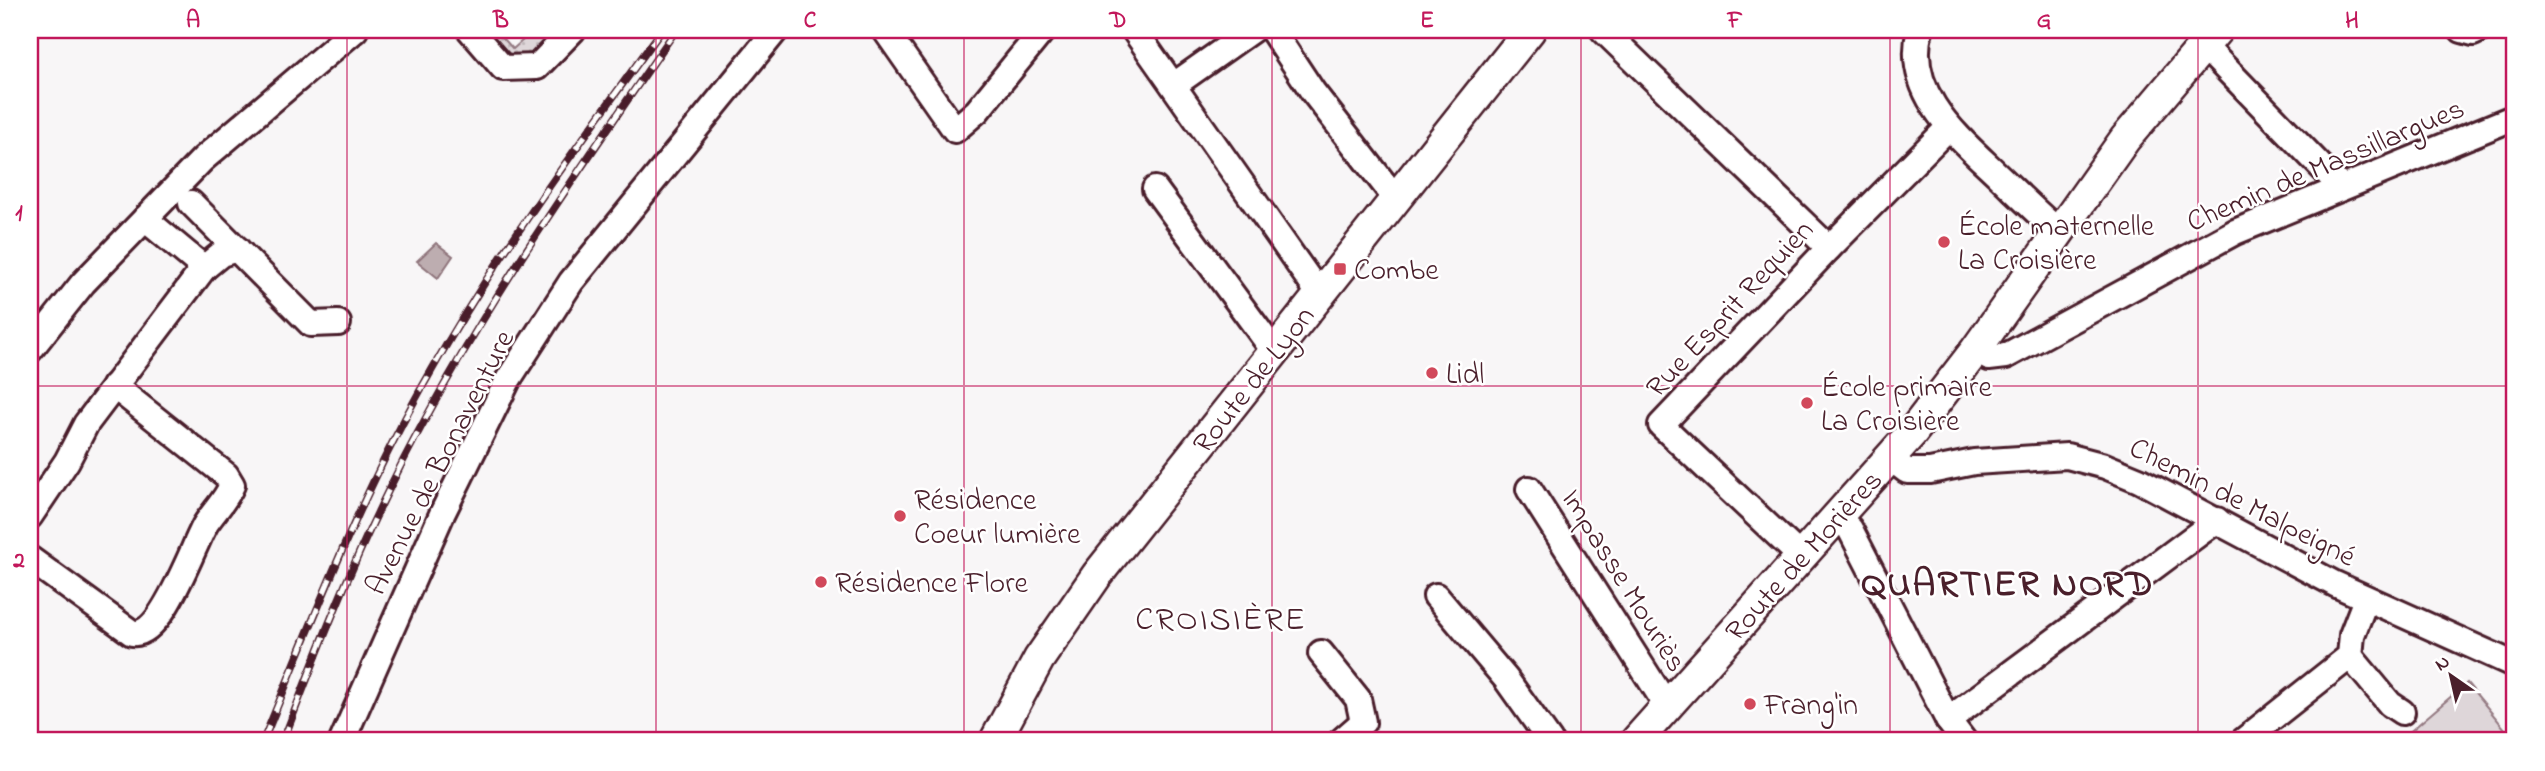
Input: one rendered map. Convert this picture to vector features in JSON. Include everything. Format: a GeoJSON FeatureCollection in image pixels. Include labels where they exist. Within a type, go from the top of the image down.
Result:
{"type":"FeatureCollection","features":[{"type":"Feature","properties":{"kind":"main road","name":"Route de Lyon"},"geometry":{"type":"LineString","coordinates":[[995,741],[1058,628],[1530,30]]}},
{"type":"Feature","properties":{"kind":"main road","name":"Route de Morières"},"geometry":{"type":"LineString","coordinates":[[1636,741],[1891,459],[1975,351],[2125,138],[2210,37]]}},
{"type":"Feature","properties":{"kind":"street"},"geometry":{"type":"LineString","coordinates":[[30,350],[59,310],[232,132],[355,30]]}},
{"type":"Feature","properties":{"kind":"street"},"geometry":{"type":"LineString","coordinates":[[470,30],[503,68],[537,67],[573,30]]}},
{"type":"Feature","properties":{"kind":"street","name":"Avenue de Bonaventure"},"geometry":{"type":"LineString","coordinates":[[342,741],[442,514],[508,380],[571,282],[776,30]]}},
{"type":"Feature","properties":{"kind":"street"},"geometry":{"type":"LineString","coordinates":[[885,30],[955,130],[977,111],[1043,30]]}},
{"type":"Feature","properties":{"kind":"street"},"geometry":{"type":"LineString","coordinates":[[1134,30],[1320,295]]}},
{"type":"Feature","properties":{"kind":"street"},"geometry":{"type":"LineString","coordinates":[[1174,85],[1252,30]]}},
{"type":"Feature","properties":{"kind":"street"},"geometry":{"type":"LineString","coordinates":[[1272,30],[1313,92],[1396,199]]}},
{"type":"Feature","properties":{"kind":"street"},"geometry":{"type":"LineString","coordinates":[[1603,30],[1829,248]]}},
{"type":"Feature","properties":{"kind":"street"},"geometry":{"type":"LineString","coordinates":[[1920,30],[1917,40],[1919,71],[1928,99],[1948,128],[2058,231]]}},
{"type":"Feature","properties":{"kind":"street"},"geometry":{"type":"LineString","coordinates":[[2462,30],[2473,33],[2479,30]]}},
{"type":"Feature","properties":{"kind":"street"},"geometry":{"type":"LineString","coordinates":[[2210,37],[2341,187]]}},
{"type":"Feature","properties":{"kind":"street","name":"Chemin de Massillargues"},"geometry":{"type":"LineString","coordinates":[[1975,351],[1989,358],[2006,356],[2235,232],[2515,117]]}},
{"type":"Feature","properties":{"kind":"street","name":"Rue Esprit Requien"},"geometry":{"type":"LineString","coordinates":[[1801,557],[1661,425],[1829,248],[1948,128]]}},
{"type":"Feature","properties":{"kind":"street"},"geometry":{"type":"LineString","coordinates":[[1155,189],[1274,351]]}},
{"type":"Feature","properties":{"kind":"street"},"geometry":{"type":"LineString","coordinates":[[191,203],[311,324],[338,323]]}},
{"type":"Feature","properties":{"kind":"street"},"geometry":{"type":"LineString","coordinates":[[145,219],[204,268]]}},
{"type":"Feature","properties":{"kind":"street"},"geometry":{"type":"LineString","coordinates":[[30,516],[66,461],[86,424],[204,268],[221,254],[237,249]]}},
{"type":"Feature","properties":{"kind":"street"},"geometry":{"type":"LineString","coordinates":[[30,559],[132,633],[138,634],[148,628],[174,594],[206,525],[229,493],[232,485],[226,475],[114,386]]}},
{"type":"Feature","properties":{"kind":"street","name":"Chemin de Malpeigné"},"geometry":{"type":"LineString","coordinates":[[1891,459],[1907,471],[1930,471],[1974,462],[2067,456],[2139,480],[2366,599],[2515,665]]}},
{"type":"Feature","properties":{"kind":"street","name":"Impasse Mouriès"},"geometry":{"type":"LineString","coordinates":[[1529,489],[1667,706]]}},
{"type":"Feature","properties":{"kind":"street"},"geometry":{"type":"LineString","coordinates":[[1837,517],[1850,529],[1948,720],[1964,741]]}},
{"type":"Feature","properties":{"kind":"street"},"geometry":{"type":"LineString","coordinates":[[1948,720],[2217,520]]}},
{"type":"Feature","properties":{"kind":"street"},"geometry":{"type":"LineString","coordinates":[[1436,596],[1506,679],[1549,741]]}},
{"type":"Feature","properties":{"kind":"street"},"geometry":{"type":"LineString","coordinates":[[2366,599],[2352,635],[2350,656],[2390,704],[2402,712]]}},
{"type":"Feature","properties":{"kind":"street"},"geometry":{"type":"LineString","coordinates":[[1321,653],[1357,699],[1363,722],[1341,741]]}},
{"type":"Feature","properties":{"kind":"street"},"geometry":{"type":"LineString","coordinates":[[2243,741],[2350,656]]}},
{"type":"Feature","properties":{"kind":"shaded area"},"geometry":{"type":"Polygon","coordinates":[[[487,30],[496,30],[513,49],[534,30],[545,30],[549,34],[529,55],[509,54],[487,30]]]}},
{"type":"Feature","properties":{"kind":"shaded area"},"geometry":{"type":"Polygon","coordinates":[[[436,243],[453,256],[438,278],[417,261],[436,243]]]}},
{"type":"Feature","properties":{"kind":"shaded area"},"geometry":{"type":"Polygon","coordinates":[[[2467,683],[2515,741],[2399,741],[2467,683]]]}},
{"type":"Feature","properties":{"kind":"railway"},"geometry":{"type":"LineString","coordinates":[[263,741],[360,509],[429,375],[511,242],[662,30]]}},
{"type":"Feature","properties":{"kind":"railway"},"geometry":{"type":"LineString","coordinates":[[283,741],[361,550],[421,427],[524,253],[676,30]]}},
{"type":"Feature","properties":{"kind":"place","name":"École maternelle La Croisière"},"geometry":{"type":"Point","coordinates":[1944,242]}},
{"type":"Feature","properties":{"kind":"place","name":"Combe"},"geometry":{"type":"Point","coordinates":[1340,269]}},
{"type":"Feature","properties":{"kind":"place","name":"Lidl"},"geometry":{"type":"Point","coordinates":[1432,373]}},
{"type":"Feature","properties":{"kind":"place","name":"École primaire La Croisière"},"geometry":{"type":"Point","coordinates":[1807,403]}},
{"type":"Feature","properties":{"kind":"place","name":"Résidence Coeur lumière"},"geometry":{"type":"Point","coordinates":[900,516]}},
{"type":"Feature","properties":{"kind":"place","name":"Résidence Flore"},"geometry":{"type":"Point","coordinates":[821,582]}},
{"type":"Feature","properties":{"kind":"place","name":"Frang'in"},"geometry":{"type":"Point","coordinates":[1750,704]}},
{"type":"Feature","properties":{"kind":"district","name":"QUARTIER NORD"},"geometry":{"type":"Point","coordinates":[2008,582]}},
{"type":"Feature","properties":{"kind":"district","name":"CROISIÈRE"},"geometry":{"type":"Point","coordinates":[1221,617]}}]}
